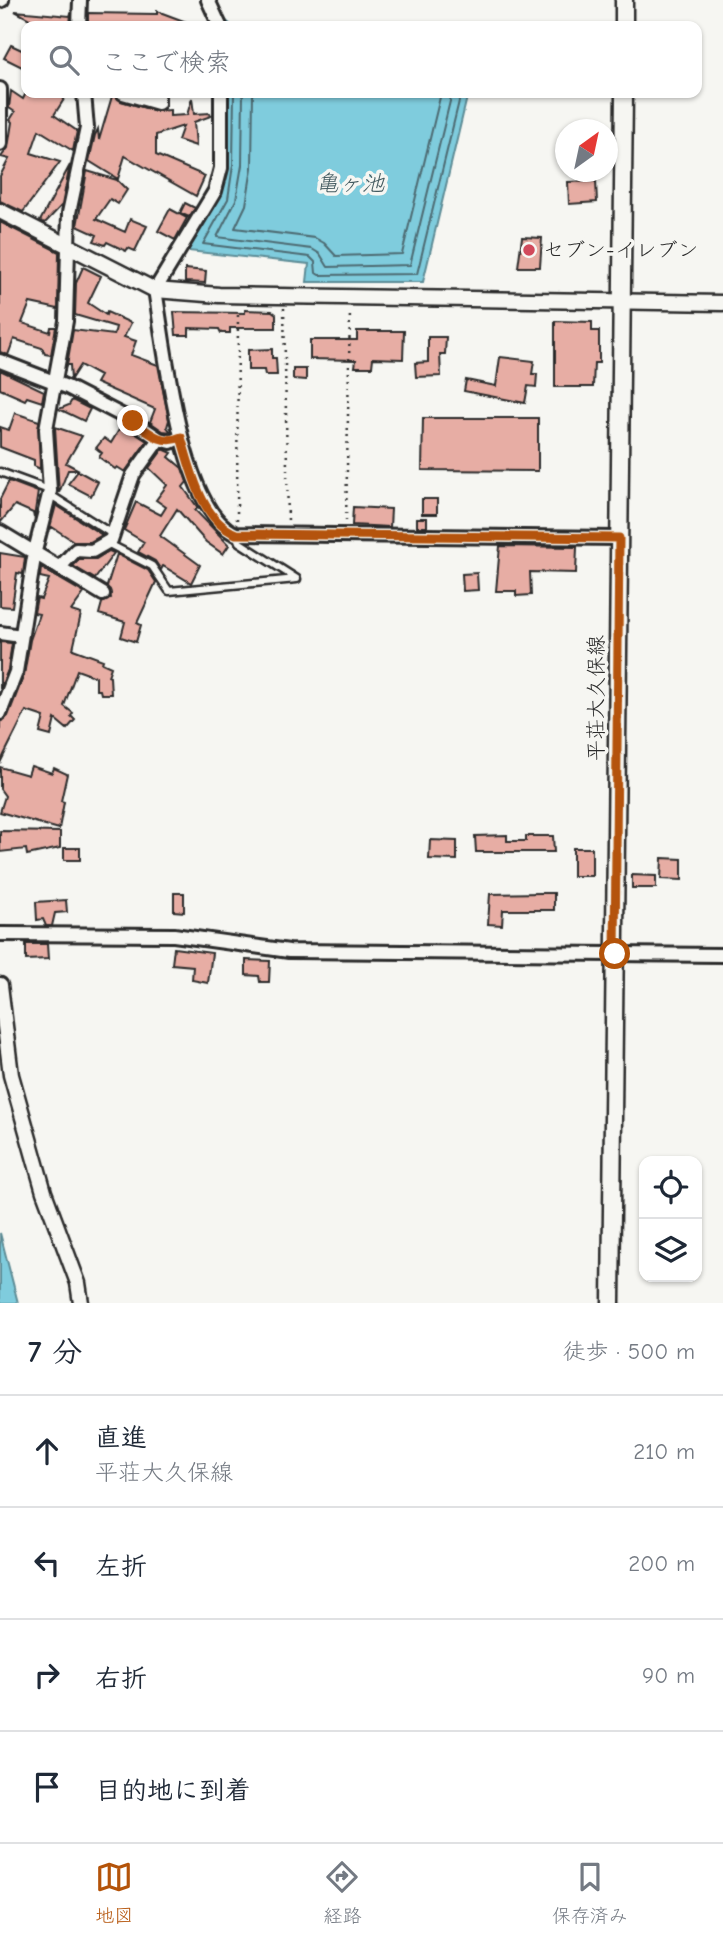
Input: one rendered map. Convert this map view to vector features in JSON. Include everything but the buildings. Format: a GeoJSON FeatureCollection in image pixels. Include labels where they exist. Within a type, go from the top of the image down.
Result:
{"type":"FeatureCollection","features":[{"type":"Feature","properties":{"kind":"main road"},"geometry":{"type":"LineString","coordinates":[[624,0],[624,21]]}},
{"type":"Feature","properties":{"kind":"main road","name":"平荘大久保線"},"geometry":{"type":"LineString","coordinates":[[611,1303],[624,98]]}},
{"type":"Feature","properties":{"kind":"street"},"geometry":{"type":"LineString","coordinates":[[79,21],[80,0]]}},
{"type":"Feature","properties":{"kind":"street"},"geometry":{"type":"LineString","coordinates":[[208,0],[218,21]]}},
{"type":"Feature","properties":{"kind":"street"},"geometry":{"type":"LineString","coordinates":[[0,89],[0,144]]}},
{"type":"Feature","properties":{"kind":"street"},"geometry":{"type":"LineString","coordinates":[[0,713],[16,672],[35,551],[50,492],[46,429],[66,321],[69,214],[87,128],[84,98]]}},
{"type":"Feature","properties":{"kind":"street"},"geometry":{"type":"LineString","coordinates":[[140,98],[158,103],[158,98]]}},
{"type":"Feature","properties":{"kind":"street"},"geometry":{"type":"LineString","coordinates":[[221,98],[221,168],[215,191],[155,290],[181,437],[209,513],[226,530],[236,534],[619,538]]}},
{"type":"Feature","properties":{"kind":"street"},"geometry":{"type":"LineString","coordinates":[[0,211],[155,290],[350,298],[723,303]]}},
{"type":"Feature","properties":{"kind":"street"},"geometry":{"type":"LineString","coordinates":[[0,360],[133,421],[159,439],[171,442],[181,437]]}},
{"type":"Feature","properties":{"kind":"street"},"geometry":{"type":"LineString","coordinates":[[59,568],[76,550],[92,551],[109,538],[133,475],[159,439]]}},
{"type":"Feature","properties":{"kind":"street"},"geometry":{"type":"LineString","coordinates":[[0,532],[103,594]]}},
{"type":"Feature","properties":{"kind":"street"},"geometry":{"type":"LineString","coordinates":[[0,633],[20,636]]}},
{"type":"Feature","properties":{"kind":"street"},"geometry":{"type":"LineString","coordinates":[[0,934],[174,935],[289,951],[723,955]]}},
{"type":"Feature","properties":{"kind":"street"},"geometry":{"type":"LineString","coordinates":[[0,985],[11,1075],[44,1192],[78,1283],[81,1303]]}},
{"type":"Feature","properties":{"kind":"lane"},"geometry":{"type":"LineString","coordinates":[[0,472],[50,492],[109,538],[152,566],[169,591],[176,593],[297,579],[239,542],[236,534]]}},
{"type":"Feature","properties":{"kind":"path"},"geometry":{"type":"LineString","coordinates":[[236,534],[238,295]]}},
{"type":"Feature","properties":{"kind":"path"},"geometry":{"type":"LineString","coordinates":[[284,296],[288,535]]}},
{"type":"Feature","properties":{"kind":"path"},"geometry":{"type":"LineString","coordinates":[[346,535],[350,298]]}},
{"type":"Feature","properties":{"kind":"water","name":"亀ヶ池"},"geometry":{"type":"Polygon","coordinates":[[[227,98],[467,98],[423,282],[307,282],[309,264],[188,251],[221,197],[226,165],[227,98]]]}},
{"type":"Feature","properties":{"kind":"water"},"geometry":{"type":"Polygon","coordinates":[[[0,1233],[18,1303],[0,1303],[0,1233]]]}},
{"type":"Feature","properties":{"kind":"waterway"},"geometry":{"type":"LineString","coordinates":[[222,18],[225,21]]}},
{"type":"Feature","properties":{"kind":"place","name":"セブン-イレブン"},"geometry":{"type":"Point","coordinates":[529,250]}},
{"type":"Feature","properties":{"kind":"route"},"geometry":{"type":"LineString","coordinates":[[133,421],[159,439],[171,442],[181,437],[209,513],[226,530],[236,534],[619,538],[615,954]]}}]}
